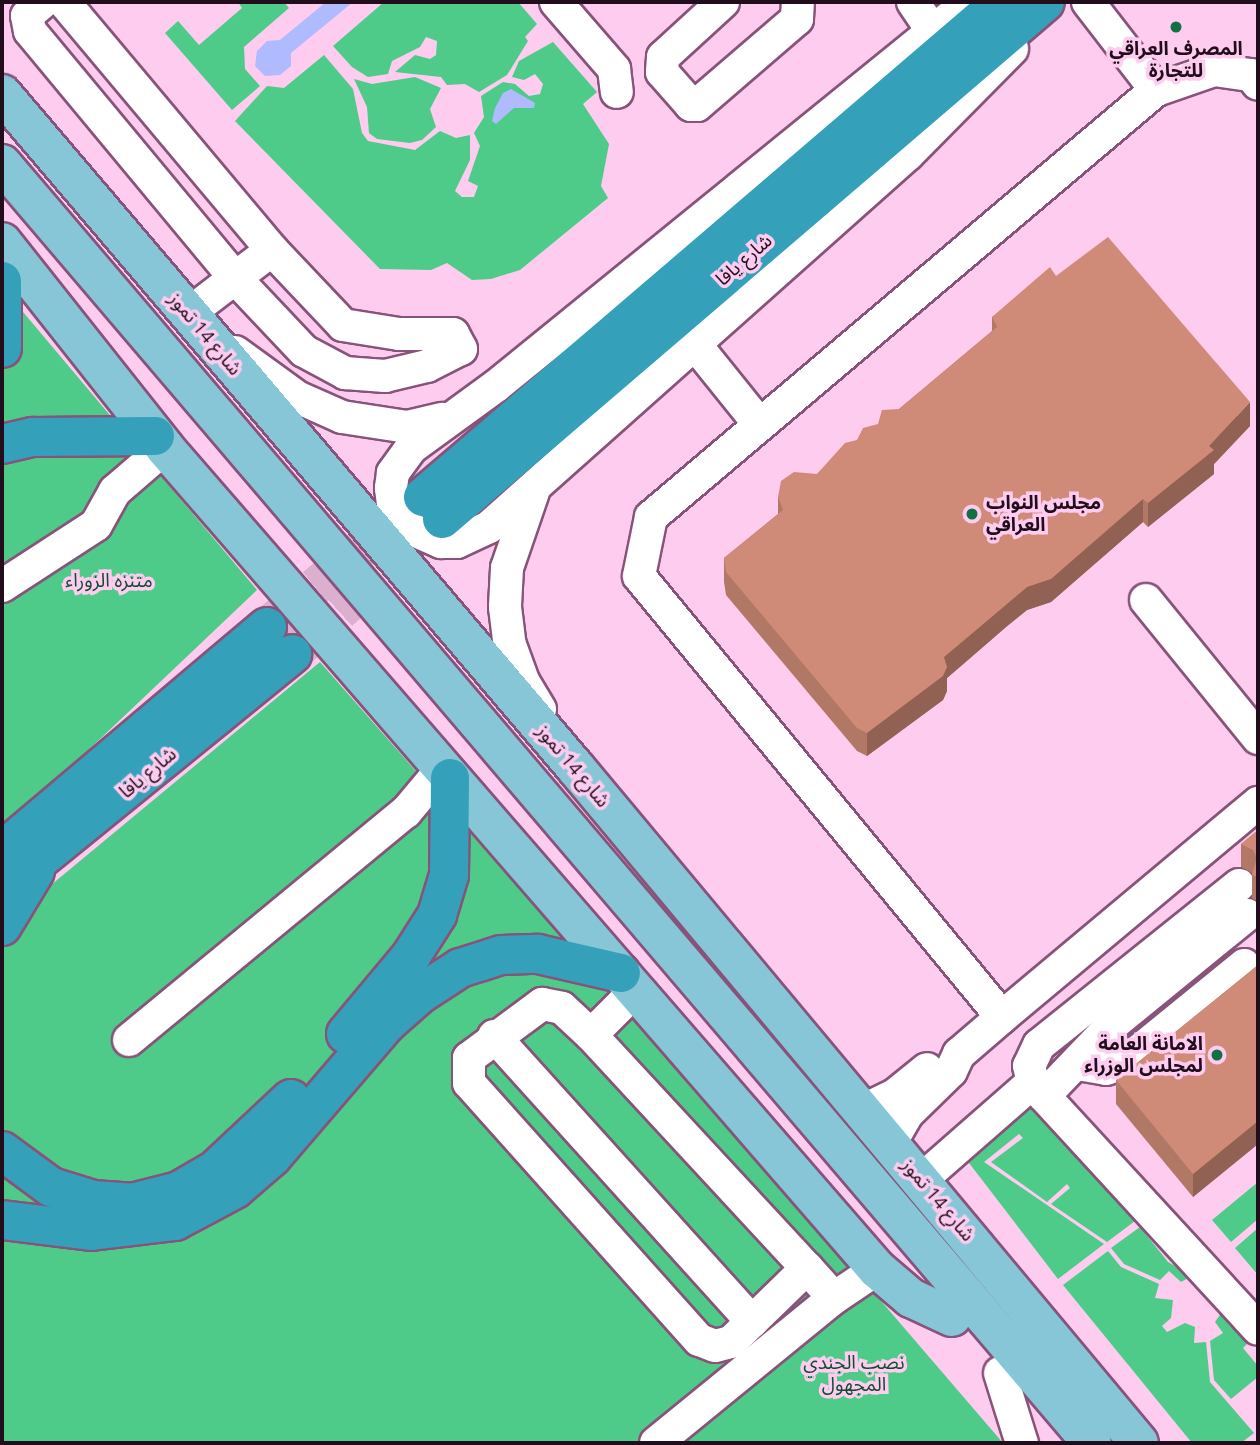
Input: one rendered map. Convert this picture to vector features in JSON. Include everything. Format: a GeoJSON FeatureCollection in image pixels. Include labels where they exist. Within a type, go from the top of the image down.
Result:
{"type":"FeatureCollection","features":[{"type":"Feature","properties":{"kind":"highway","name":"شارع يافا"},"geometry":{"type":"LineString","coordinates":[[1001,2],[433,508],[1045,2]]}},
{"type":"Feature","properties":{"kind":"highway"},"geometry":{"type":"LineString","coordinates":[[2,281],[2,348]]}},
{"type":"Feature","properties":{"kind":"highway"},"geometry":{"type":"LineString","coordinates":[[2,444],[60,436],[160,442]]}},
{"type":"Feature","properties":{"kind":"highway","name":"شارع يافا"},"geometry":{"type":"LineString","coordinates":[[2,890],[16,849],[280,640]]}},
{"type":"Feature","properties":{"kind":"highway"},"geometry":{"type":"LineString","coordinates":[[2,1151],[51,1187],[93,1200],[132,1203],[179,1191],[215,1170],[284,1107],[411,956],[437,915],[449,875],[446,774]]}},
{"type":"Feature","properties":{"kind":"highway"},"geometry":{"type":"LineString","coordinates":[[2,926],[16,849]]}},
{"type":"Feature","properties":{"kind":"highway"},"geometry":{"type":"LineString","coordinates":[[2,1220],[91,1231],[175,1220],[226,1195],[272,1157],[386,1024],[420,994],[460,968],[501,955],[538,954],[629,982]]}},
{"type":"Feature","properties":{"kind":"main road","name":"شارع 14 تموز"},"geometry":{"type":"LineString","coordinates":[[2,94],[575,767],[891,1142],[1139,1443]]}},
{"type":"Feature","properties":{"kind":"main road"},"geometry":{"type":"LineString","coordinates":[[2,130],[1052,1372],[1074,1435]]}},
{"type":"Feature","properties":{"kind":"main road"},"geometry":{"type":"LineString","coordinates":[[2,164],[1074,1435]]}},
{"type":"Feature","properties":{"kind":"main road"},"geometry":{"type":"LineString","coordinates":[[2,199],[1000,1373],[1074,1435]]}},
{"type":"Feature","properties":{"kind":"main road"},"geometry":{"type":"LineString","coordinates":[[2,242],[160,442],[877,1269],[911,1298],[952,1317]]}},
{"type":"Feature","properties":{"kind":"lane"},"geometry":{"type":"LineString","coordinates":[[43,2],[27,16],[30,31],[235,278],[304,351],[345,373],[385,376],[427,366],[461,349],[453,334],[399,334],[343,325],[272,250],[64,2]]}},
{"type":"Feature","properties":{"kind":"lane"},"geometry":{"type":"LineString","coordinates":[[556,2],[614,69],[617,86],[636,72],[662,72]]}},
{"type":"Feature","properties":{"kind":"lane"},"geometry":{"type":"LineString","coordinates":[[723,2],[663,57],[662,72],[682,100],[697,105],[797,19],[798,2]]}},
{"type":"Feature","properties":{"kind":"lane"},"geometry":{"type":"LineString","coordinates":[[913,2],[949,11]]}},
{"type":"Feature","properties":{"kind":"lane"},"geometry":{"type":"LineString","coordinates":[[949,11],[471,404],[411,448],[393,472],[393,504],[409,528],[441,542],[472,536],[539,482],[951,113],[1053,2]]}},
{"type":"Feature","properties":{"kind":"lane"},"geometry":{"type":"LineString","coordinates":[[1088,2],[1156,90]]}},
{"type":"Feature","properties":{"kind":"lane"},"geometry":{"type":"LineString","coordinates":[[1002,1017],[639,576],[651,517],[1156,90],[1214,70],[1251,75],[1258,85]]}},
{"type":"Feature","properties":{"kind":"lane"},"geometry":{"type":"LineString","coordinates":[[272,250],[190,317],[286,390],[342,417],[390,426],[427,425],[471,404]]}},
{"type":"Feature","properties":{"kind":"lane"},"geometry":{"type":"LineString","coordinates":[[694,343],[760,425]]}},
{"type":"Feature","properties":{"kind":"lane"},"geometry":{"type":"LineString","coordinates":[[2,586],[96,525],[115,491],[160,442]]}},
{"type":"Feature","properties":{"kind":"lane"},"geometry":{"type":"LineString","coordinates":[[539,482],[516,530],[507,568],[505,607],[510,645],[523,681],[575,767]]}},
{"type":"Feature","properties":{"kind":"lane"},"geometry":{"type":"LineString","coordinates":[[1146,600],[1258,738]]}},
{"type":"Feature","properties":{"kind":"lane"},"geometry":{"type":"LineString","coordinates":[[129,1040],[407,812],[446,774]]}},
{"type":"Feature","properties":{"kind":"lane"},"geometry":{"type":"LineString","coordinates":[[864,1110],[895,1095],[939,1060],[959,1054],[1258,803]]}},
{"type":"Feature","properties":{"kind":"lane"},"geometry":{"type":"LineString","coordinates":[[921,1180],[1038,1089],[1078,1064],[1112,1025],[1243,906]]}},
{"type":"Feature","properties":{"kind":"lane"},"geometry":{"type":"LineString","coordinates":[[1243,906],[1039,1045],[1030,1058],[1038,1089],[1258,1329]]}},
{"type":"Feature","properties":{"kind":"lane"},"geometry":{"type":"LineString","coordinates":[[1078,1064],[1107,1069],[1124,1063],[1244,965]]}},
{"type":"Feature","properties":{"kind":"lane"},"geometry":{"type":"LineString","coordinates":[[591,1035],[629,982]]}},
{"type":"Feature","properties":{"kind":"lane"},"geometry":{"type":"LineString","coordinates":[[807,1268],[731,1342],[715,1346],[699,1340],[629,1266],[469,1083],[469,1058],[494,1036],[542,1004],[562,1008],[591,1035],[807,1268],[834,1298]]}},
{"type":"Feature","properties":{"kind":"lane"},"geometry":{"type":"LineString","coordinates":[[494,1036],[752,1322]]}},
{"type":"Feature","properties":{"kind":"lane"},"geometry":{"type":"LineString","coordinates":[[891,1142],[908,1113],[951,1071],[959,1054]]}},
{"type":"Feature","properties":{"kind":"lane"},"geometry":{"type":"LineString","coordinates":[[656,1443],[834,1298],[877,1269]]}},
{"type":"Feature","properties":{"kind":"lane"},"geometry":{"type":"LineString","coordinates":[[1000,1373],[1022,1443]]}},
{"type":"Feature","properties":{"kind":"green space"},"geometry":{"type":"Polygon","coordinates":[[[238,2],[284,2],[289,8],[244,47],[245,69],[260,86],[232,110],[165,33],[178,21],[199,45],[242,8],[238,2]]]}},
{"type":"Feature","properties":{"kind":"green space"},"geometry":{"type":"Polygon","coordinates":[[[384,2],[518,2],[537,24],[525,37],[528,41],[507,75],[479,92],[465,84],[447,85],[441,77],[395,72],[415,55],[430,59],[436,55],[437,41],[426,37],[420,47],[392,61],[388,74],[368,77],[352,67],[333,46],[384,2]]]}},
{"type":"Feature","properties":{"kind":"green space"},"geometry":{"type":"Polygon","coordinates":[[[553,42],[597,92],[583,104],[609,144],[601,186],[608,198],[520,270],[491,279],[472,280],[447,263],[431,270],[380,269],[235,121],[267,86],[284,88],[324,55],[353,89],[362,133],[368,141],[415,150],[440,131],[456,138],[470,135],[470,160],[455,191],[462,197],[474,197],[478,186],[468,181],[480,146],[474,133],[484,117],[481,96],[503,82],[515,84],[529,96],[540,94],[543,84],[535,74],[524,80],[512,77],[519,61],[553,42]]]}},
{"type":"Feature","properties":{"kind":"green space"},"geometry":{"type":"Polygon","coordinates":[[[415,77],[441,88],[430,109],[436,127],[422,140],[410,143],[377,139],[369,133],[367,107],[354,79],[372,84],[415,77]]]}},
{"type":"Feature","properties":{"kind":"green space","name":"متنزه الزوراء"},"geometry":{"type":"Polygon","coordinates":[[[2,287],[257,590],[2,832],[2,287]]]}},
{"type":"Feature","properties":{"kind":"green space","name":"نصب الجندي المجهول"},"geometry":{"type":"Polygon","coordinates":[[[320,662],[1003,1443],[2,1443],[2,919],[51,885],[320,662]]]}},
{"type":"Feature","properties":{"kind":"green space"},"geometry":{"type":"Polygon","coordinates":[[[1033,1103],[1135,1221],[1107,1242],[1051,1204],[1070,1188],[1067,1184],[1047,1202],[991,1162],[1023,1138],[1019,1134],[984,1162],[1104,1244],[1058,1279],[966,1159],[1033,1103]]]}},
{"type":"Feature","properties":{"kind":"green space"},"geometry":{"type":"Polygon","coordinates":[[[1258,1182],[1258,1219],[1231,1242],[1212,1220],[1258,1182]]]}},
{"type":"Feature","properties":{"kind":"green space"},"geometry":{"type":"Polygon","coordinates":[[[1140,1227],[1168,1262],[1192,1276],[1181,1282],[1169,1271],[1160,1280],[1124,1264],[1111,1248],[1140,1227]]]}},
{"type":"Feature","properties":{"kind":"green space"},"geometry":{"type":"Polygon","coordinates":[[[1258,1228],[1258,1275],[1235,1248],[1258,1228]]]}},
{"type":"Feature","properties":{"kind":"green space"},"geometry":{"type":"Polygon","coordinates":[[[1108,1251],[1121,1267],[1159,1284],[1155,1298],[1173,1300],[1171,1318],[1162,1326],[1167,1332],[1185,1323],[1195,1327],[1194,1343],[1206,1342],[1210,1382],[1254,1433],[1241,1443],[1192,1443],[1063,1285],[1108,1251]]]}},
{"type":"Feature","properties":{"kind":"green space"},"geometry":{"type":"Polygon","coordinates":[[[1224,1309],[1251,1340],[1243,1348],[1258,1366],[1258,1377],[1231,1399],[1214,1380],[1210,1341],[1223,1333],[1215,1322],[1224,1309]]]}},
{"type":"Feature","properties":{"kind":"water"},"geometry":{"type":"Polygon","coordinates":[[[326,2],[353,2],[291,53],[291,66],[280,75],[265,76],[255,66],[257,51],[267,41],[280,40],[326,2]]]}},
{"type":"Feature","properties":{"kind":"water"},"geometry":{"type":"Polygon","coordinates":[[[511,89],[535,103],[534,108],[514,108],[496,124],[492,121],[495,108],[503,93],[511,89]]]}},
{"type":"Feature","properties":{"kind":"building","name":"مجلس النواب العراقي"},"geometry":{"type":"Polygon","coordinates":[[[1108,237],[1250,402],[1209,446],[1214,450],[1148,503],[1143,499],[1051,579],[1027,587],[944,657],[947,667],[943,676],[867,733],[857,728],[726,572],[724,558],[783,510],[778,497],[781,481],[794,472],[817,474],[845,443],[857,440],[863,428],[878,424],[882,410],[899,409],[997,327],[992,317],[1050,267],[1056,276],[1108,237]]]}},
{"type":"Feature","properties":{"kind":"building"},"geometry":{"type":"Polygon","coordinates":[[[1258,830],[1258,878],[1252,874],[1257,858],[1253,850],[1241,844],[1258,830]]]}},
{"type":"Feature","properties":{"kind":"building","name":"الامانة العامة لمجلس الوزراء"},"geometry":{"type":"Polygon","coordinates":[[[1258,965],[1258,1121],[1193,1174],[1116,1080],[1258,965]]]}},
{"type":"Feature","properties":{"kind":"tunnel"},"geometry":{"type":"LineString","coordinates":[[271,623],[403,514]]}},
{"type":"Feature","properties":{"kind":"tunnel"},"geometry":{"type":"LineString","coordinates":[[297,650],[421,538]]}},
{"type":"Feature","properties":{"kind":"place","name":"المصرف العراقي للتجارة"},"geometry":{"type":"Point","coordinates":[1176,27]}},
{"type":"Feature","properties":{"kind":"place","name":"مجلس النواب العراقي"},"geometry":{"type":"Point","coordinates":[972,514]}},
{"type":"Feature","properties":{"kind":"place","name":"الامانة العامة لمجلس الوزراء"},"geometry":{"type":"Point","coordinates":[1217,1055]}}]}
